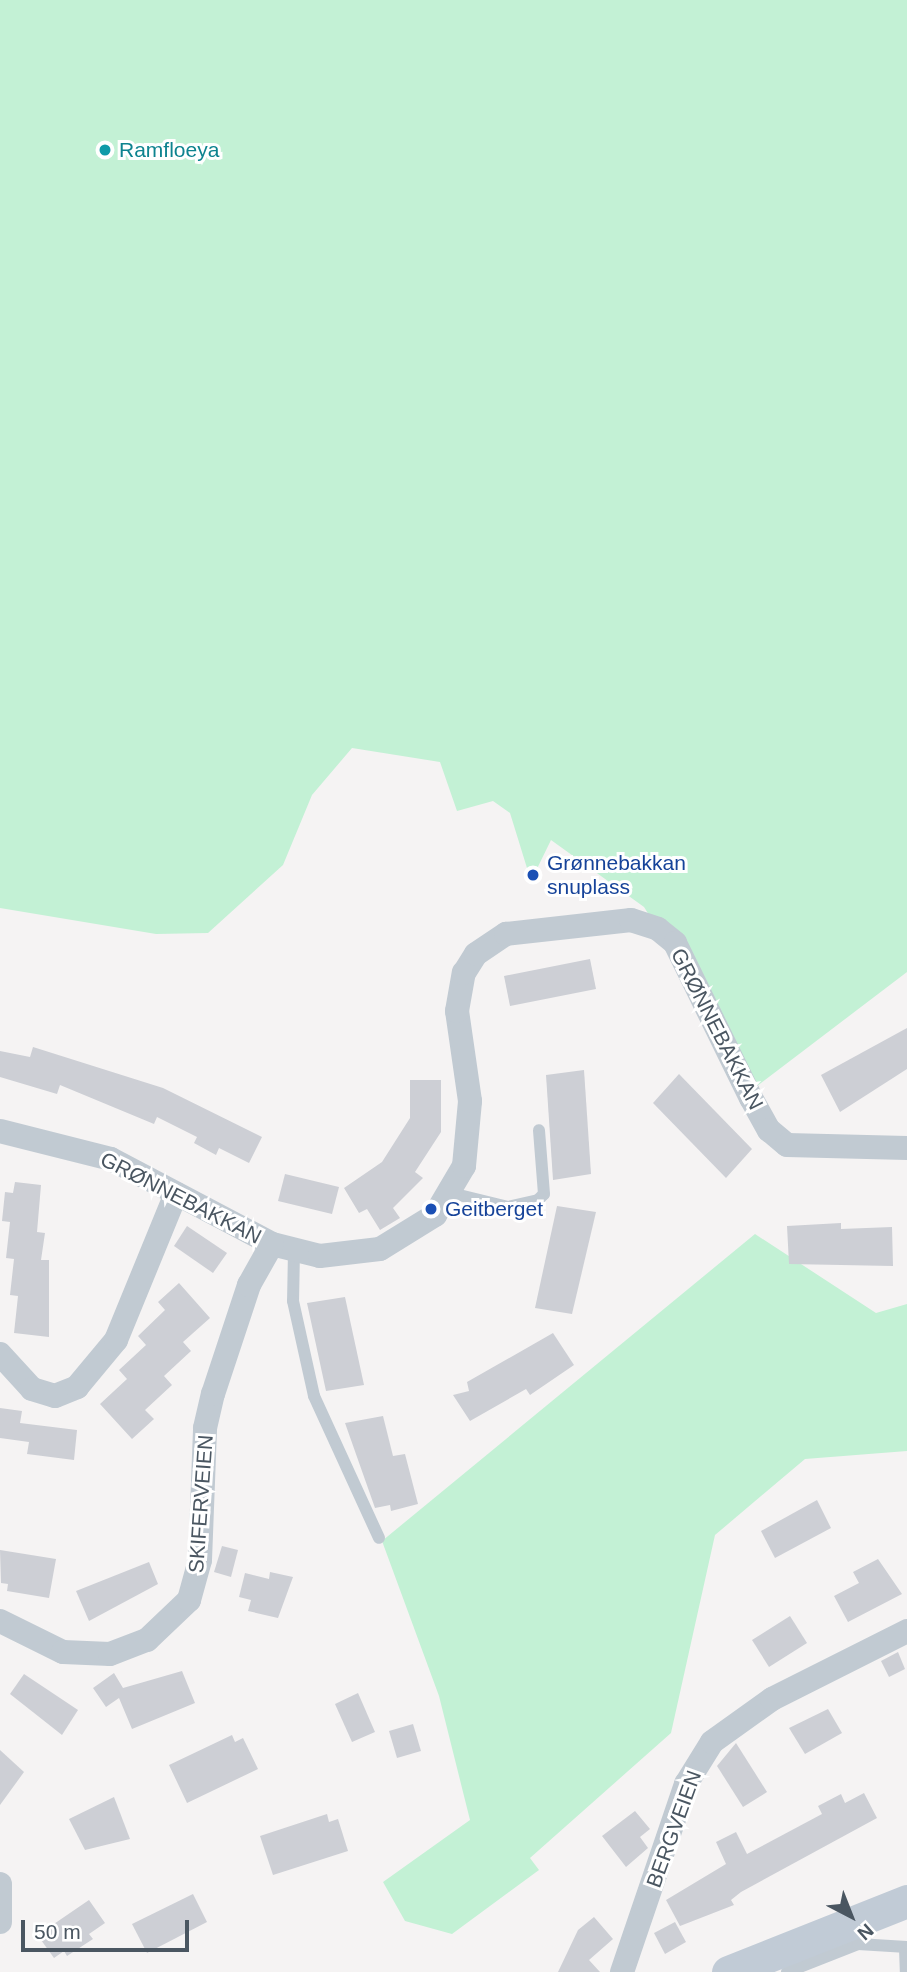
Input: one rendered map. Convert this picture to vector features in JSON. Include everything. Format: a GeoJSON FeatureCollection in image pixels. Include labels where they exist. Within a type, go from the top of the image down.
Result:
{"type":"FeatureCollection","features":[{"type":"Feature","properties":{"kind":"main road"},"geometry":{"type":"LineString","coordinates":[[728,1972],[907,1901]]}},
{"type":"Feature","properties":{"kind":"street","name":"GRØNNEBAKKAN"},"geometry":{"type":"LineString","coordinates":[[0,1130],[80,1148],[283,1248],[320,1256],[380,1249],[435,1215],[451,1193],[464,1166],[470,1128],[457,1011],[464,973],[476,954],[506,934],[600,921],[631,920],[658,929],[675,943],[751,1098],[769,1130],[787,1145],[907,1148]]}},
{"type":"Feature","properties":{"kind":"street"},"geometry":{"type":"LineString","coordinates":[[0,1354],[32,1389],[55,1396],[78,1387],[116,1340],[176,1194]]}},
{"type":"Feature","properties":{"kind":"street","name":"SKIFERVEIEN"},"geometry":{"type":"LineString","coordinates":[[0,1621],[63,1652],[87,1657],[147,1640],[189,1600],[200,1560],[210,1405],[249,1286],[283,1248]]}},
{"type":"Feature","properties":{"kind":"street","name":"BERGVEIEN"},"geometry":{"type":"LineString","coordinates":[[622,1972],[686,1784],[712,1742],[772,1699],[907,1631]]}},
{"type":"Feature","properties":{"kind":"street"},"geometry":{"type":"LineString","coordinates":[[0,1884],[0,1922]]}},
{"type":"Feature","properties":{"kind":"lane"},"geometry":{"type":"LineString","coordinates":[[451,1193],[508,1206],[538,1200],[544,1194],[539,1130]]}},
{"type":"Feature","properties":{"kind":"lane"},"geometry":{"type":"LineString","coordinates":[[283,1248],[314,1396],[379,1538]]}},
{"type":"Feature","properties":{"kind":"lane"},"geometry":{"type":"LineString","coordinates":[[787,1972],[858,1944],[906,1947],[906,1972]]}},
{"type":"Feature","properties":{"kind":"green space"},"geometry":{"type":"Polygon","coordinates":[[[0,0],[907,0],[907,972],[757,1086],[644,907],[551,840],[531,881],[510,813],[493,801],[457,811],[440,762],[352,748],[312,795],[283,865],[208,933],[156,934],[0,908],[0,0]]]}},
{"type":"Feature","properties":{"kind":"green space"},"geometry":{"type":"Polygon","coordinates":[[[755,1234],[876,1313],[907,1304],[907,1451],[805,1459],[715,1535],[671,1733],[530,1858],[539,1870],[452,1934],[405,1921],[383,1882],[470,1820],[439,1696],[382,1541],[755,1234]]]}},
{"type":"Feature","properties":{"kind":"building"},"geometry":{"type":"Polygon","coordinates":[[[590,959],[596,989],[510,1006],[504,976],[590,959]]]}},
{"type":"Feature","properties":{"kind":"building"},"geometry":{"type":"Polygon","coordinates":[[[907,1028],[907,1069],[840,1112],[821,1075],[907,1028]]]}},
{"type":"Feature","properties":{"kind":"building"},"geometry":{"type":"Polygon","coordinates":[[[33,1047],[163,1088],[262,1137],[249,1163],[219,1148],[216,1155],[194,1143],[197,1137],[157,1117],[154,1124],[60,1085],[57,1094],[0,1077],[0,1051],[30,1057],[33,1047]]]}},
{"type":"Feature","properties":{"kind":"building"},"geometry":{"type":"Polygon","coordinates":[[[584,1070],[591,1174],[553,1180],[546,1075],[584,1070]]]}},
{"type":"Feature","properties":{"kind":"building"},"geometry":{"type":"Polygon","coordinates":[[[679,1074],[752,1149],[726,1178],[653,1103],[679,1074]]]}},
{"type":"Feature","properties":{"kind":"building"},"geometry":{"type":"Polygon","coordinates":[[[410,1080],[441,1080],[441,1132],[415,1172],[423,1178],[393,1208],[400,1218],[380,1230],[367,1209],[359,1213],[344,1188],[382,1162],[410,1118],[410,1080]]]}},
{"type":"Feature","properties":{"kind":"building"},"geometry":{"type":"Polygon","coordinates":[[[285,1174],[339,1187],[332,1214],[278,1201],[285,1174]]]}},
{"type":"Feature","properties":{"kind":"building"},"geometry":{"type":"Polygon","coordinates":[[[15,1182],[41,1185],[37,1232],[45,1233],[41,1260],[49,1260],[49,1337],[14,1333],[18,1296],[10,1295],[14,1259],[6,1258],[10,1222],[2,1221],[5,1192],[13,1193],[15,1182]]]}},
{"type":"Feature","properties":{"kind":"building"},"geometry":{"type":"Polygon","coordinates":[[[557,1206],[596,1212],[572,1314],[535,1308],[557,1206]]]}},
{"type":"Feature","properties":{"kind":"building"},"geometry":{"type":"Polygon","coordinates":[[[841,1223],[841,1229],[892,1227],[893,1266],[789,1264],[787,1226],[841,1223]]]}},
{"type":"Feature","properties":{"kind":"building"},"geometry":{"type":"Polygon","coordinates":[[[187,1226],[227,1253],[213,1273],[174,1246],[187,1226]]]}},
{"type":"Feature","properties":{"kind":"building"},"geometry":{"type":"Polygon","coordinates":[[[179,1283],[210,1318],[183,1342],[191,1351],[164,1376],[172,1385],[145,1410],[154,1419],[132,1439],[100,1404],[127,1379],[119,1370],[146,1345],[138,1336],[165,1310],[158,1302],[179,1283]]]}},
{"type":"Feature","properties":{"kind":"building"},"geometry":{"type":"Polygon","coordinates":[[[345,1297],[364,1385],[326,1391],[307,1303],[345,1297]]]}},
{"type":"Feature","properties":{"kind":"building"},"geometry":{"type":"Polygon","coordinates":[[[553,1333],[574,1365],[530,1395],[526,1389],[470,1421],[453,1395],[469,1391],[467,1382],[553,1333]]]}},
{"type":"Feature","properties":{"kind":"building"},"geometry":{"type":"Polygon","coordinates":[[[0,1408],[22,1411],[20,1423],[77,1430],[74,1460],[27,1454],[29,1442],[0,1438],[0,1408]]]}},
{"type":"Feature","properties":{"kind":"building"},"geometry":{"type":"Polygon","coordinates":[[[383,1416],[393,1456],[405,1454],[418,1504],[391,1511],[390,1505],[375,1508],[345,1423],[383,1416]]]}},
{"type":"Feature","properties":{"kind":"building"},"geometry":{"type":"Polygon","coordinates":[[[817,1500],[831,1528],[775,1558],[761,1531],[817,1500]]]}},
{"type":"Feature","properties":{"kind":"building"},"geometry":{"type":"Polygon","coordinates":[[[222,1546],[238,1550],[231,1577],[214,1572],[222,1546]]]}},
{"type":"Feature","properties":{"kind":"building"},"geometry":{"type":"Polygon","coordinates":[[[0,1550],[56,1559],[49,1598],[7,1591],[8,1584],[1,1583],[0,1550]]]}},
{"type":"Feature","properties":{"kind":"building"},"geometry":{"type":"Polygon","coordinates":[[[878,1559],[902,1594],[848,1622],[834,1596],[859,1583],[853,1572],[878,1559]]]}},
{"type":"Feature","properties":{"kind":"building"},"geometry":{"type":"Polygon","coordinates":[[[149,1562],[158,1584],[89,1621],[76,1591],[149,1562]]]}},
{"type":"Feature","properties":{"kind":"building"},"geometry":{"type":"Polygon","coordinates":[[[270,1572],[293,1577],[278,1618],[248,1611],[251,1600],[239,1597],[245,1573],[269,1579],[270,1572]]]}},
{"type":"Feature","properties":{"kind":"building"},"geometry":{"type":"Polygon","coordinates":[[[790,1616],[807,1643],[769,1667],[752,1640],[790,1616]]]}},
{"type":"Feature","properties":{"kind":"building"},"geometry":{"type":"Polygon","coordinates":[[[898,1652],[905,1669],[889,1677],[881,1661],[898,1652]]]}},
{"type":"Feature","properties":{"kind":"building"},"geometry":{"type":"Polygon","coordinates":[[[182,1671],[195,1703],[132,1729],[119,1698],[106,1707],[93,1688],[114,1673],[123,1688],[182,1671]]]}},
{"type":"Feature","properties":{"kind":"building"},"geometry":{"type":"Polygon","coordinates":[[[24,1674],[78,1710],[62,1735],[10,1694],[24,1674]]]}},
{"type":"Feature","properties":{"kind":"building"},"geometry":{"type":"Polygon","coordinates":[[[358,1693],[375,1732],[352,1742],[335,1704],[358,1693]]]}},
{"type":"Feature","properties":{"kind":"building"},"geometry":{"type":"Polygon","coordinates":[[[828,1709],[842,1733],[805,1754],[789,1728],[828,1709]]]}},
{"type":"Feature","properties":{"kind":"building"},"geometry":{"type":"Polygon","coordinates":[[[413,1724],[421,1751],[397,1758],[389,1731],[413,1724]]]}},
{"type":"Feature","properties":{"kind":"building"},"geometry":{"type":"Polygon","coordinates":[[[232,1735],[235,1742],[243,1738],[258,1769],[187,1803],[169,1765],[232,1735]]]}},
{"type":"Feature","properties":{"kind":"building"},"geometry":{"type":"Polygon","coordinates":[[[736,1743],[767,1792],[743,1807],[717,1766],[736,1743]]]}},
{"type":"Feature","properties":{"kind":"building"},"geometry":{"type":"Polygon","coordinates":[[[0,1750],[24,1772],[0,1805],[0,1750]]]}},
{"type":"Feature","properties":{"kind":"building"},"geometry":{"type":"Polygon","coordinates":[[[864,1793],[877,1818],[741,1892],[731,1900],[734,1905],[680,1926],[666,1900],[726,1864],[716,1842],[736,1832],[747,1854],[822,1814],[818,1806],[841,1794],[845,1803],[864,1793]]]}},
{"type":"Feature","properties":{"kind":"building"},"geometry":{"type":"Polygon","coordinates":[[[114,1797],[130,1839],[85,1850],[69,1819],[114,1797]]]}},
{"type":"Feature","properties":{"kind":"building"},"geometry":{"type":"Polygon","coordinates":[[[635,1811],[650,1829],[640,1837],[648,1848],[626,1867],[602,1836],[635,1811]]]}},
{"type":"Feature","properties":{"kind":"building"},"geometry":{"type":"Polygon","coordinates":[[[327,1814],[329,1822],[338,1819],[348,1851],[273,1875],[260,1836],[327,1814]]]}},
{"type":"Feature","properties":{"kind":"building"},"geometry":{"type":"Polygon","coordinates":[[[193,1894],[207,1922],[147,1953],[132,1924],[193,1894]]]}},
{"type":"Feature","properties":{"kind":"building"},"geometry":{"type":"Polygon","coordinates":[[[89,1900],[105,1923],[89,1934],[93,1939],[67,1956],[64,1951],[54,1958],[41,1940],[51,1933],[48,1928],[89,1900]]]}},
{"type":"Feature","properties":{"kind":"building"},"geometry":{"type":"Polygon","coordinates":[[[594,1917],[613,1939],[589,1960],[600,1972],[558,1972],[578,1930],[594,1917]]]}},
{"type":"Feature","properties":{"kind":"building"},"geometry":{"type":"Polygon","coordinates":[[[675,1922],[686,1942],[665,1954],[654,1933],[675,1922]]]}},
{"type":"Feature","properties":{"kind":"place","name":"Ramfloeya"},"geometry":{"type":"Point","coordinates":[105,150]}},
{"type":"Feature","properties":{"kind":"place","name":"Grønnebakkan snuplass"},"geometry":{"type":"Point","coordinates":[533,875]}},
{"type":"Feature","properties":{"kind":"place","name":"Geitberget"},"geometry":{"type":"Point","coordinates":[431,1209]}}]}
